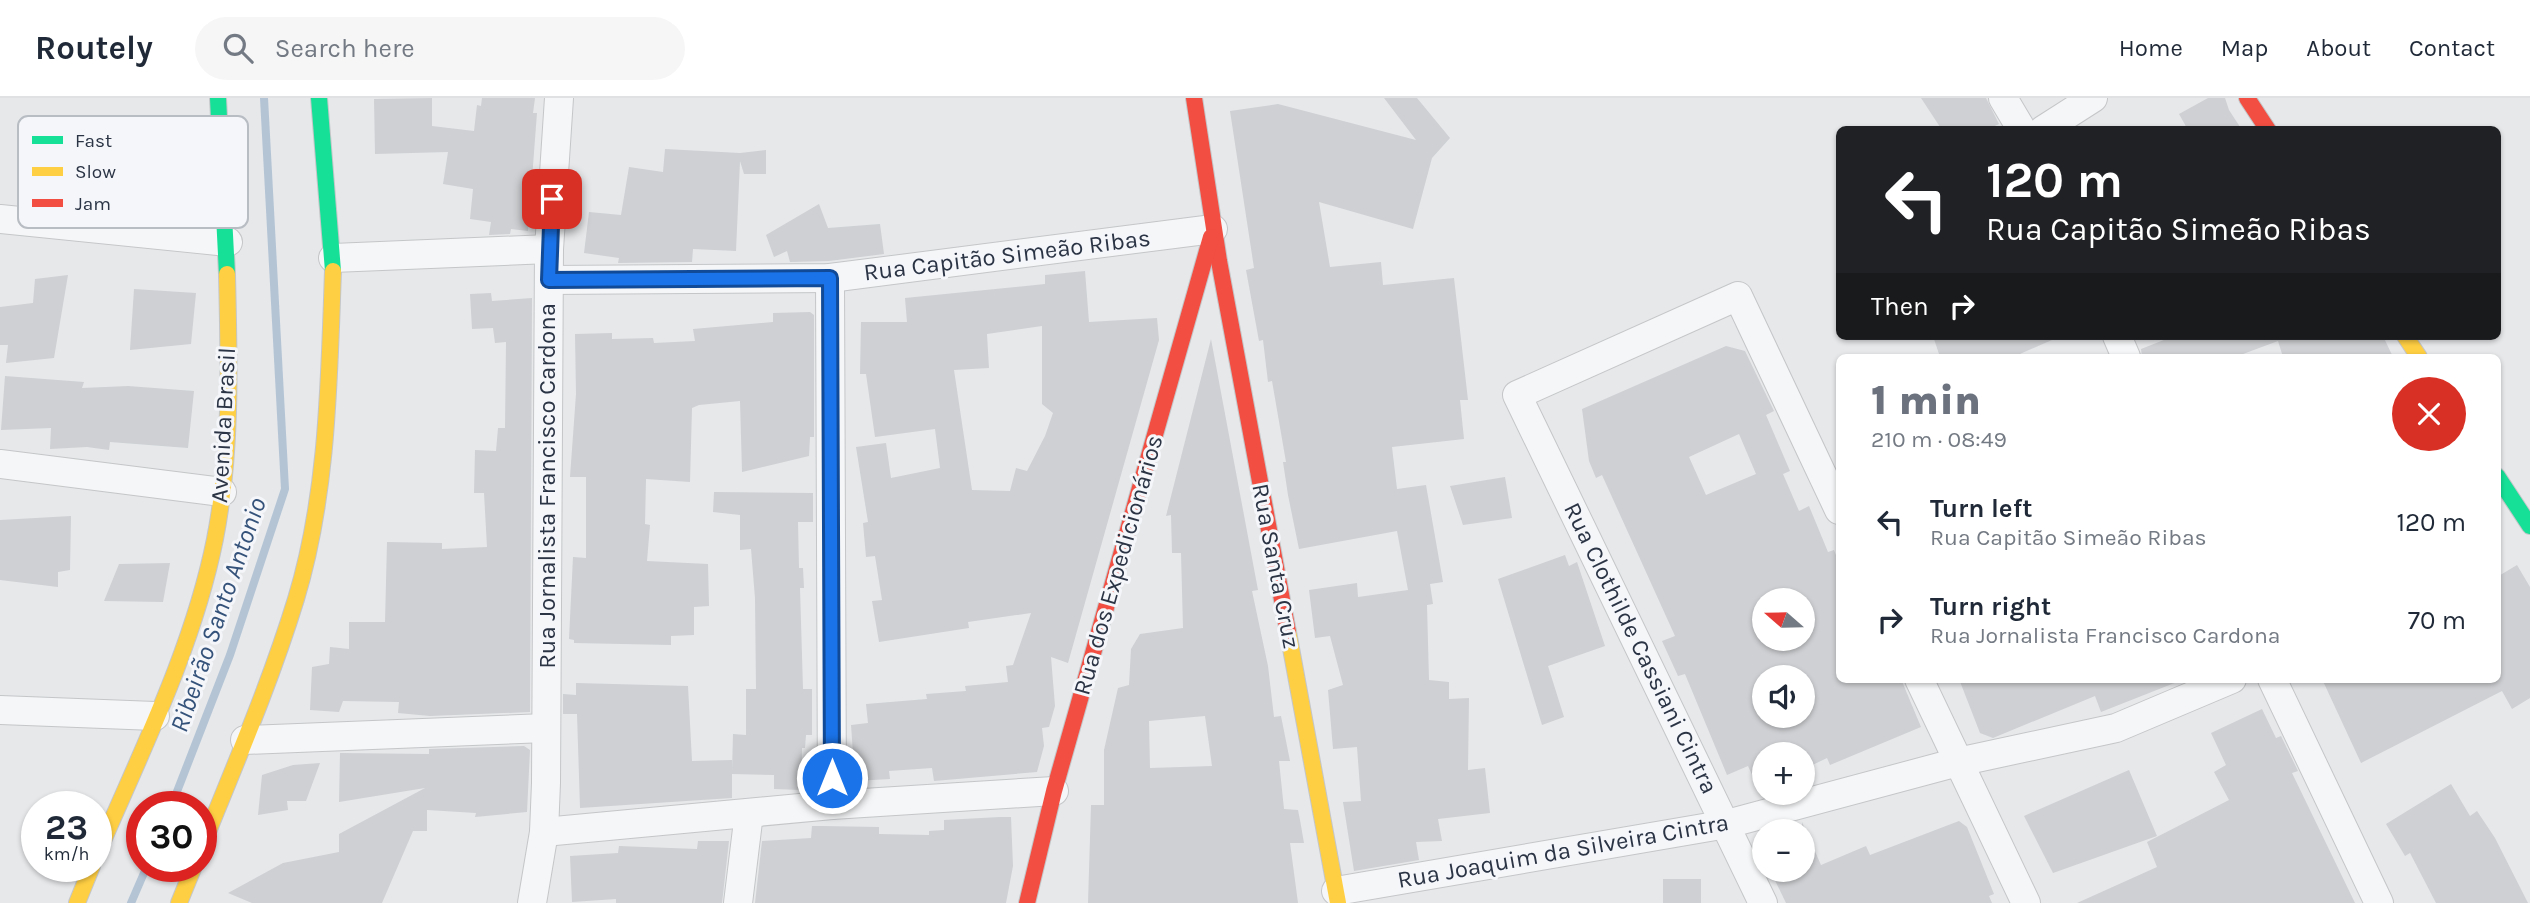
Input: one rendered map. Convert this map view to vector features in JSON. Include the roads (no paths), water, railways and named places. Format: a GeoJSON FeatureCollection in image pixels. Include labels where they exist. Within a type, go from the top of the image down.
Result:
{"type":"FeatureCollection","features":[{"type":"Feature","properties":{"kind":"street","name":"Avenida Brasil"},"geometry":{"type":"LineString","coordinates":[[218,98],[219,116]]}},
{"type":"Feature","properties":{"kind":"street"},"geometry":{"type":"LineString","coordinates":[[217,809],[296,598],[312,528],[329,380],[333,258],[319,98]]}},
{"type":"Feature","properties":{"kind":"street","name":"Rua Jornalista Francisco Cardona"},"geometry":{"type":"LineString","coordinates":[[532,903],[544,832],[549,249],[559,98]]}},
{"type":"Feature","properties":{"kind":"street","name":"Rua Santa Cruz"},"geometry":{"type":"LineString","coordinates":[[1194,98],[1213,229],[1337,897]]}},
{"type":"Feature","properties":{"kind":"street"},"geometry":{"type":"LineString","coordinates":[[2003,98],[2020,126]]}},
{"type":"Feature","properties":{"kind":"street"},"geometry":{"type":"LineString","coordinates":[[2049,126],[2092,98]]}},
{"type":"Feature","properties":{"kind":"street"},"geometry":{"type":"LineString","coordinates":[[2247,98],[2265,126]]}},
{"type":"Feature","properties":{"kind":"street"},"geometry":{"type":"LineString","coordinates":[[0,219],[18,221]]}},
{"type":"Feature","properties":{"kind":"street"},"geometry":{"type":"LineString","coordinates":[[89,228],[228,242]]}},
{"type":"Feature","properties":{"kind":"street","name":"Avenida Brasil"},"geometry":{"type":"LineString","coordinates":[[112,819],[156,716],[201,590],[222,492],[229,388],[227,228]]}},
{"type":"Feature","properties":{"kind":"street","name":"Rua Capitão Simeão Ribas"},"geometry":{"type":"LineString","coordinates":[[549,280],[830,278],[1213,229]]}},
{"type":"Feature","properties":{"kind":"street","name":"Rua dos Expedicionários"},"geometry":{"type":"LineString","coordinates":[[1027,903],[1054,791],[1213,229]]}},
{"type":"Feature","properties":{"kind":"street"},"geometry":{"type":"LineString","coordinates":[[333,258],[549,249]]}},
{"type":"Feature","properties":{"kind":"street"},"geometry":{"type":"LineString","coordinates":[[830,278],[832,806]]}},
{"type":"Feature","properties":{"kind":"street","name":"Rua Clothilde Cassiani Cintra"},"geometry":{"type":"LineString","coordinates":[[1763,903],[1517,395],[1738,296],[1836,504]]}},
{"type":"Feature","properties":{"kind":"street"},"geometry":{"type":"LineString","coordinates":[[0,464],[222,492]]}},
{"type":"Feature","properties":{"kind":"street"},"geometry":{"type":"LineString","coordinates":[[2501,482],[2530,526]]}},
{"type":"Feature","properties":{"kind":"street"},"geometry":{"type":"LineString","coordinates":[[2516,503],[2530,495]]}},
{"type":"Feature","properties":{"kind":"street"},"geometry":{"type":"LineString","coordinates":[[1921,683],[2026,903]]}},
{"type":"Feature","properties":{"kind":"street","name":"Rua Joaquim da Silveira Cintra"},"geometry":{"type":"LineString","coordinates":[[1337,897],[1727,824],[1958,761],[2116,728],[2223,683]]}},
{"type":"Feature","properties":{"kind":"street"},"geometry":{"type":"LineString","coordinates":[[2275,683],[2379,903]]}},
{"type":"Feature","properties":{"kind":"street"},"geometry":{"type":"LineString","coordinates":[[0,710],[156,716]]}},
{"type":"Feature","properties":{"kind":"street"},"geometry":{"type":"LineString","coordinates":[[245,740],[546,728]]}},
{"type":"Feature","properties":{"kind":"street"},"geometry":{"type":"LineString","coordinates":[[544,832],[832,806],[1054,791]]}},
{"type":"Feature","properties":{"kind":"street"},"geometry":{"type":"LineString","coordinates":[[738,903],[749,813]]}},
{"type":"Feature","properties":{"kind":"street"},"geometry":{"type":"LineString","coordinates":[[77,903],[86,882]]}},
{"type":"Feature","properties":{"kind":"street"},"geometry":{"type":"LineString","coordinates":[[179,903],[188,882]]}},
{"type":"Feature","properties":{"kind":"waterway","name":"Ribeirão Santo Antonio"},"geometry":{"type":"LineString","coordinates":[[177,791],[230,655],[285,489],[264,98]]}},
{"type":"Feature","properties":{"kind":"waterway","name":"Ribeirão Santo Antonio"},"geometry":{"type":"LineString","coordinates":[[131,903],[140,882]]}}]}
